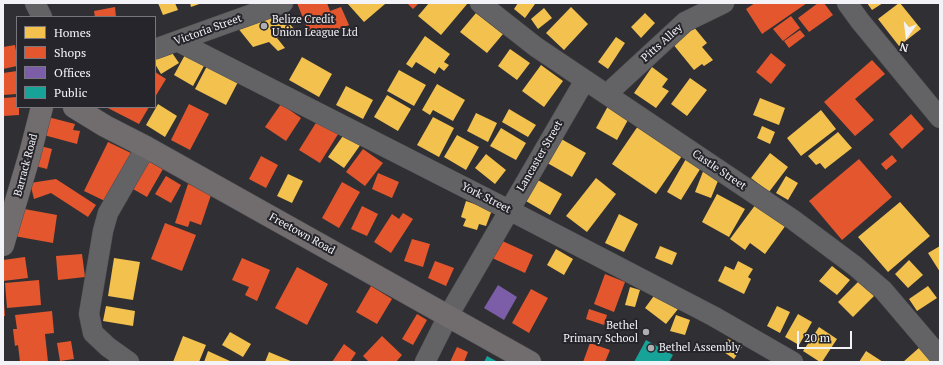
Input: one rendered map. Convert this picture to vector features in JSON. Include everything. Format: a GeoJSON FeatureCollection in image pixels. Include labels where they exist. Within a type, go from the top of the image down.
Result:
{"type":"FeatureCollection","features":[{"type":"Feature","properties":{"kind":"main road","name":"Barrack Road"},"geometry":{"type":"LineString","coordinates":[[3,245],[30,154],[42,108]]}},
{"type":"Feature","properties":{"kind":"main road","name":"Freetown Road"},"geometry":{"type":"LineString","coordinates":[[76,108],[105,126],[146,147],[530,362]]}},
{"type":"Feature","properties":{"kind":"street","name":"Victoria Street"},"geometry":{"type":"LineString","coordinates":[[156,49],[283,3]]}},
{"type":"Feature","properties":{"kind":"street","name":"Castle Street"},"geometry":{"type":"LineString","coordinates":[[480,3],[536,47],[792,219],[855,266],[883,290],[940,357]]}},
{"type":"Feature","properties":{"kind":"street","name":"Pitts Alley"},"geometry":{"type":"LineString","coordinates":[[607,94],[685,22],[724,3]]}},
{"type":"Feature","properties":{"kind":"street"},"geometry":{"type":"LineString","coordinates":[[847,3],[860,21],[940,118]]}},
{"type":"Feature","properties":{"kind":"street","name":"York Street"},"geometry":{"type":"LineString","coordinates":[[177,41],[713,316],[793,362]]}},
{"type":"Feature","properties":{"kind":"street","name":"Lancaster Street"},"geometry":{"type":"LineString","coordinates":[[425,362],[448,316],[585,80]]}},
{"type":"Feature","properties":{"kind":"street"},"geometry":{"type":"LineString","coordinates":[[129,362],[108,347],[93,333],[89,314],[103,231],[108,213],[146,147]]}},
{"type":"Feature","properties":{"kind":"building: Homes"},"geometry":{"type":"Polygon","coordinates":[[[158,3],[175,3],[178,10],[163,15],[158,3]]]}},
{"type":"Feature","properties":{"kind":"building: Homes"},"geometry":{"type":"Polygon","coordinates":[[[190,3],[202,3],[191,7],[190,3]]]}},
{"type":"Feature","properties":{"kind":"building: Homes"},"geometry":{"type":"Polygon","coordinates":[[[347,3],[384,3],[385,4],[364,22],[347,3]]]}},
{"type":"Feature","properties":{"kind":"building: Homes"},"geometry":{"type":"Polygon","coordinates":[[[429,3],[468,3],[441,35],[418,16],[429,3]]]}},
{"type":"Feature","properties":{"kind":"building: Homes"},"geometry":{"type":"Polygon","coordinates":[[[518,3],[535,4],[525,18],[514,9],[518,3]]]}},
{"type":"Feature","properties":{"kind":"building: Homes"},"geometry":{"type":"Polygon","coordinates":[[[867,3],[883,3],[872,10],[867,3]]]}},
{"type":"Feature","properties":{"kind":"building: Homes"},"geometry":{"type":"Polygon","coordinates":[[[899,3],[921,29],[899,46],[878,19],[899,3]]]}},
{"type":"Feature","properties":{"kind":"building: Homes","name":"Belize Credit Union League Ltd"},"geometry":{"type":"Polygon","coordinates":[[[274,7],[296,31],[277,38],[285,48],[278,51],[269,42],[253,47],[233,22],[274,7]]]}},
{"type":"Feature","properties":{"kind":"building: Homes"},"geometry":{"type":"Polygon","coordinates":[[[571,7],[588,24],[564,50],[546,33],[571,7]]]}},
{"type":"Feature","properties":{"kind":"building: Homes"},"geometry":{"type":"Polygon","coordinates":[[[544,8],[552,18],[538,29],[531,19],[544,8]]]}},
{"type":"Feature","properties":{"kind":"building: Homes"},"geometry":{"type":"Polygon","coordinates":[[[476,13],[503,34],[487,53],[460,32],[476,13]]]}},
{"type":"Feature","properties":{"kind":"building: Homes"},"geometry":{"type":"Polygon","coordinates":[[[645,13],[655,23],[641,38],[631,27],[645,13]]]}},
{"type":"Feature","properties":{"kind":"building: Homes"},"geometry":{"type":"Polygon","coordinates":[[[693,26],[707,43],[702,47],[713,60],[704,66],[702,64],[694,70],[672,43],[693,26]]]}},
{"type":"Feature","properties":{"kind":"building: Homes"},"geometry":{"type":"Polygon","coordinates":[[[425,36],[450,54],[444,62],[449,65],[444,71],[439,67],[435,74],[416,62],[412,68],[406,64],[425,36]]]}},
{"type":"Feature","properties":{"kind":"building: Homes"},"geometry":{"type":"Polygon","coordinates":[[[616,37],[625,43],[608,69],[598,62],[616,37]]]}},
{"type":"Feature","properties":{"kind":"building: Homes"},"geometry":{"type":"Polygon","coordinates":[[[168,47],[179,63],[161,74],[156,66],[156,53],[168,47]]]}},
{"type":"Feature","properties":{"kind":"building: Homes"},"geometry":{"type":"Polygon","coordinates":[[[510,49],[530,63],[517,80],[498,66],[510,49]]]}},
{"type":"Feature","properties":{"kind":"building: Homes"},"geometry":{"type":"Polygon","coordinates":[[[186,53],[205,64],[193,86],[174,75],[186,53]]]}},
{"type":"Feature","properties":{"kind":"building: Homes"},"geometry":{"type":"Polygon","coordinates":[[[302,57],[332,74],[319,97],[289,80],[302,57]]]}},
{"type":"Feature","properties":{"kind":"building: Homes"},"geometry":{"type":"Polygon","coordinates":[[[541,65],[563,81],[544,107],[522,91],[541,65]]]}},
{"type":"Feature","properties":{"kind":"building: Homes"},"geometry":{"type":"Polygon","coordinates":[[[207,66],[238,82],[226,105],[195,89],[207,66]]]}},
{"type":"Feature","properties":{"kind":"building: Homes"},"geometry":{"type":"Polygon","coordinates":[[[652,67],[668,79],[662,87],[669,91],[656,108],[634,93],[652,67]]]}},
{"type":"Feature","properties":{"kind":"building: Homes"},"geometry":{"type":"Polygon","coordinates":[[[399,70],[426,85],[414,106],[387,91],[399,70]]]}},
{"type":"Feature","properties":{"kind":"building: Homes"},"geometry":{"type":"Polygon","coordinates":[[[690,78],[707,90],[687,116],[671,104],[690,78]]]}},
{"type":"Feature","properties":{"kind":"building: Homes"},"geometry":{"type":"Polygon","coordinates":[[[437,84],[465,100],[453,121],[433,110],[430,115],[422,110],[437,84]]]}},
{"type":"Feature","properties":{"kind":"building: Homes"},"geometry":{"type":"Polygon","coordinates":[[[346,86],[373,100],[363,119],[336,105],[346,86]]]}},
{"type":"Feature","properties":{"kind":"building: Homes"},"geometry":{"type":"Polygon","coordinates":[[[387,95],[411,109],[398,131],[374,117],[387,95]]]}},
{"type":"Feature","properties":{"kind":"building: Homes"},"geometry":{"type":"Polygon","coordinates":[[[760,98],[785,108],[779,125],[753,115],[760,98]]]}},
{"type":"Feature","properties":{"kind":"building: Homes"},"geometry":{"type":"Polygon","coordinates":[[[158,104],[177,116],[165,137],[146,125],[158,104]]]}},
{"type":"Feature","properties":{"kind":"building: Homes"},"geometry":{"type":"Polygon","coordinates":[[[608,106],[629,118],[617,140],[596,128],[608,106]]]}},
{"type":"Feature","properties":{"kind":"building: Homes"},"geometry":{"type":"Polygon","coordinates":[[[509,109],[536,125],[528,137],[502,122],[509,109]]]}},
{"type":"Feature","properties":{"kind":"building: Homes"},"geometry":{"type":"Polygon","coordinates":[[[821,110],[836,129],[801,156],[787,138],[821,110]]]}},
{"type":"Feature","properties":{"kind":"building: Homes"},"geometry":{"type":"Polygon","coordinates":[[[476,113],[497,123],[488,142],[467,131],[476,113]]]}},
{"type":"Feature","properties":{"kind":"building: Homes"},"geometry":{"type":"Polygon","coordinates":[[[433,117],[454,128],[439,157],[417,145],[433,117]]]}},
{"type":"Feature","properties":{"kind":"building: Homes"},"geometry":{"type":"Polygon","coordinates":[[[638,126],[682,156],[656,194],[612,164],[638,126]]]}},
{"type":"Feature","properties":{"kind":"building: Homes"},"geometry":{"type":"Polygon","coordinates":[[[762,126],[775,132],[770,144],[757,138],[762,126]]]}},
{"type":"Feature","properties":{"kind":"building: Homes"},"geometry":{"type":"Polygon","coordinates":[[[501,128],[526,143],[516,160],[490,146],[501,128]]]}},
{"type":"Feature","properties":{"kind":"building: Homes"},"geometry":{"type":"Polygon","coordinates":[[[838,132],[852,148],[825,169],[820,163],[816,165],[808,156],[838,132]]]}},
{"type":"Feature","properties":{"kind":"building: Homes"},"geometry":{"type":"Polygon","coordinates":[[[345,133],[361,144],[344,168],[328,157],[345,133]]]}},
{"type":"Feature","properties":{"kind":"building: Homes"},"geometry":{"type":"Polygon","coordinates":[[[457,135],[479,147],[466,170],[444,157],[457,135]]]}},
{"type":"Feature","properties":{"kind":"building: Homes"},"geometry":{"type":"Polygon","coordinates":[[[556,136],[586,153],[572,177],[542,160],[556,136]]]}},
{"type":"Feature","properties":{"kind":"building: Homes"},"geometry":{"type":"Polygon","coordinates":[[[770,153],[788,167],[769,192],[751,178],[770,153]]]}},
{"type":"Feature","properties":{"kind":"building: Homes"},"geometry":{"type":"Polygon","coordinates":[[[486,154],[506,170],[495,184],[475,168],[486,154]]]}},
{"type":"Feature","properties":{"kind":"building: Homes"},"geometry":{"type":"Polygon","coordinates":[[[687,157],[702,166],[681,200],[667,192],[687,157]]]}},
{"type":"Feature","properties":{"kind":"building: Homes"},"geometry":{"type":"Polygon","coordinates":[[[704,169],[720,176],[711,198],[695,192],[704,169]]]}},
{"type":"Feature","properties":{"kind":"building: Homes"},"geometry":{"type":"Polygon","coordinates":[[[288,174],[303,181],[292,203],[277,196],[288,174]]]}},
{"type":"Feature","properties":{"kind":"building: Homes"},"geometry":{"type":"Polygon","coordinates":[[[531,176],[562,194],[550,215],[519,197],[531,176]]]}},
{"type":"Feature","properties":{"kind":"building: Homes"},"geometry":{"type":"Polygon","coordinates":[[[786,176],[798,183],[788,200],[776,193],[786,176]]]}},
{"type":"Feature","properties":{"kind":"building: Homes"},"geometry":{"type":"Polygon","coordinates":[[[596,178],[616,194],[587,232],[566,216],[596,178]]]}},
{"type":"Feature","properties":{"kind":"building: Homes"},"geometry":{"type":"Polygon","coordinates":[[[717,194],[745,209],[729,237],[702,222],[717,194]]]}},
{"type":"Feature","properties":{"kind":"building: Homes"},"geometry":{"type":"Polygon","coordinates":[[[466,201],[492,210],[486,226],[479,224],[477,230],[463,226],[466,219],[461,217],[466,201]]]}},
{"type":"Feature","properties":{"kind":"building: Homes"},"geometry":{"type":"Polygon","coordinates":[[[900,202],[930,236],[888,272],[858,237],[900,202]]]}},
{"type":"Feature","properties":{"kind":"building: Homes"},"geometry":{"type":"Polygon","coordinates":[[[756,204],[786,225],[765,254],[750,243],[745,250],[730,239],[756,204]]]}},
{"type":"Feature","properties":{"kind":"building: Homes"},"geometry":{"type":"Polygon","coordinates":[[[619,214],[638,224],[624,252],[605,243],[619,214]]]}},
{"type":"Feature","properties":{"kind":"building: Homes"},"geometry":{"type":"Polygon","coordinates":[[[660,246],[677,253],[672,265],[655,258],[660,246]]]}},
{"type":"Feature","properties":{"kind":"building: Homes"},"geometry":{"type":"Polygon","coordinates":[[[940,246],[940,272],[928,253],[940,246]]]}},
{"type":"Feature","properties":{"kind":"building: Homes"},"geometry":{"type":"Polygon","coordinates":[[[556,249],[573,259],[564,275],[547,265],[556,249]]]}},
{"type":"Feature","properties":{"kind":"building: Homes"},"geometry":{"type":"Polygon","coordinates":[[[114,258],[140,262],[133,300],[108,296],[114,258]]]}},
{"type":"Feature","properties":{"kind":"building: Homes"},"geometry":{"type":"Polygon","coordinates":[[[909,260],[923,275],[908,288],[895,274],[909,260]]]}},
{"type":"Feature","properties":{"kind":"building: Homes"},"geometry":{"type":"Polygon","coordinates":[[[738,261],[753,269],[748,277],[751,279],[744,294],[718,281],[725,266],[734,270],[738,261]]]}},
{"type":"Feature","properties":{"kind":"building: Homes"},"geometry":{"type":"Polygon","coordinates":[[[832,266],[850,280],[837,295],[819,281],[832,266]]]}},
{"type":"Feature","properties":{"kind":"building: Homes"},"geometry":{"type":"Polygon","coordinates":[[[861,279],[876,294],[853,317],[838,302],[861,279]]]}},
{"type":"Feature","properties":{"kind":"building: Homes"},"geometry":{"type":"Polygon","coordinates":[[[928,286],[937,298],[917,311],[909,299],[928,286]]]}},
{"type":"Feature","properties":{"kind":"building: Homes"},"geometry":{"type":"Polygon","coordinates":[[[630,287],[640,290],[635,307],[625,305],[630,287]]]}},
{"type":"Feature","properties":{"kind":"building: Homes"},"geometry":{"type":"Polygon","coordinates":[[[656,293],[678,309],[666,324],[645,308],[656,293]]]}},
{"type":"Feature","properties":{"kind":"building: Homes"},"geometry":{"type":"Polygon","coordinates":[[[106,306],[135,311],[133,326],[103,321],[106,306]]]}},
{"type":"Feature","properties":{"kind":"building: Homes"},"geometry":{"type":"Polygon","coordinates":[[[777,306],[790,312],[780,333],[767,326],[777,306]]]}},
{"type":"Feature","properties":{"kind":"building: Homes"},"geometry":{"type":"Polygon","coordinates":[[[798,314],[812,322],[799,345],[785,337],[798,314]]]}},
{"type":"Feature","properties":{"kind":"building: Homes"},"geometry":{"type":"Polygon","coordinates":[[[676,315],[690,320],[685,335],[670,331],[676,315]]]}},
{"type":"Feature","properties":{"kind":"building: Homes"},"geometry":{"type":"Polygon","coordinates":[[[819,327],[837,339],[822,362],[803,351],[819,327]]]}},
{"type":"Feature","properties":{"kind":"building: Homes"},"geometry":{"type":"Polygon","coordinates":[[[230,332],[251,344],[243,357],[222,345],[230,332]]]}},
{"type":"Feature","properties":{"kind":"building: Homes"},"geometry":{"type":"Polygon","coordinates":[[[183,336],[206,345],[199,362],[173,362],[183,336]]]}},
{"type":"Feature","properties":{"kind":"building: Homes"},"geometry":{"type":"Polygon","coordinates":[[[728,339],[742,347],[734,359],[721,350],[728,339]]]}},
{"type":"Feature","properties":{"kind":"building: Homes"},"geometry":{"type":"Polygon","coordinates":[[[920,347],[933,362],[903,362],[920,347]]]}},
{"type":"Feature","properties":{"kind":"building: Homes"},"geometry":{"type":"Polygon","coordinates":[[[208,351],[232,362],[204,362],[208,351]]]}},
{"type":"Feature","properties":{"kind":"building: Homes"},"geometry":{"type":"Polygon","coordinates":[[[866,351],[883,362],[859,362],[866,351]]]}},
{"type":"Feature","properties":{"kind":"building: Homes"},"geometry":{"type":"Polygon","coordinates":[[[269,352],[293,362],[265,362],[269,352]]]}},
{"type":"Feature","properties":{"kind":"building: Shops"},"geometry":{"type":"Polygon","coordinates":[[[297,3],[327,3],[330,11],[341,7],[349,25],[324,35],[321,28],[309,33],[297,3]]]}},
{"type":"Feature","properties":{"kind":"building: Shops"},"geometry":{"type":"Polygon","coordinates":[[[407,3],[419,3],[413,9],[407,3]]]}},
{"type":"Feature","properties":{"kind":"building: Shops"},"geometry":{"type":"Polygon","coordinates":[[[755,3],[807,3],[762,34],[746,9],[755,3]]]}},
{"type":"Feature","properties":{"kind":"building: Shops"},"geometry":{"type":"Polygon","coordinates":[[[818,3],[824,3],[833,15],[809,32],[798,18],[818,3]]]}},
{"type":"Feature","properties":{"kind":"building: Shops"},"geometry":{"type":"Polygon","coordinates":[[[115,7],[116,16],[95,16],[94,11],[115,7]]]}},
{"type":"Feature","properties":{"kind":"building: Shops"},"geometry":{"type":"Polygon","coordinates":[[[791,16],[800,28],[783,41],[773,29],[791,16]]]}},
{"type":"Feature","properties":{"kind":"building: Shops"},"geometry":{"type":"Polygon","coordinates":[[[800,30],[805,36],[789,48],[784,41],[800,30]]]}},
{"type":"Feature","properties":{"kind":"building: Shops"},"geometry":{"type":"Polygon","coordinates":[[[15,45],[16,66],[3,69],[3,47],[15,45]]]}},
{"type":"Feature","properties":{"kind":"building: Shops"},"geometry":{"type":"Polygon","coordinates":[[[771,53],[786,65],[771,84],[756,72],[771,53]]]}},
{"type":"Feature","properties":{"kind":"building: Shops"},"geometry":{"type":"Polygon","coordinates":[[[872,60],[885,74],[855,99],[874,120],[855,136],[824,102],[872,60]]]}},
{"type":"Feature","properties":{"kind":"building: Shops"},"geometry":{"type":"Polygon","coordinates":[[[16,71],[16,94],[3,95],[3,73],[16,71]]]}},
{"type":"Feature","properties":{"kind":"building: Shops"},"geometry":{"type":"Polygon","coordinates":[[[156,73],[166,79],[156,95],[156,73]]]}},
{"type":"Feature","properties":{"kind":"building: Shops"},"geometry":{"type":"Polygon","coordinates":[[[16,97],[16,108],[19,108],[19,115],[3,116],[3,98],[16,97]]]}},
{"type":"Feature","properties":{"kind":"building: Shops"},"geometry":{"type":"Polygon","coordinates":[[[189,104],[209,114],[190,150],[171,140],[189,104]]]}},
{"type":"Feature","properties":{"kind":"building: Shops"},"geometry":{"type":"Polygon","coordinates":[[[281,104],[301,118],[286,141],[265,127],[281,104]]]}},
{"type":"Feature","properties":{"kind":"building: Shops"},"geometry":{"type":"Polygon","coordinates":[[[108,108],[148,108],[139,124],[108,108]]]}},
{"type":"Feature","properties":{"kind":"building: Shops"},"geometry":{"type":"Polygon","coordinates":[[[911,114],[924,129],[902,149],[889,134],[911,114]]]}},
{"type":"Feature","properties":{"kind":"building: Shops"},"geometry":{"type":"Polygon","coordinates":[[[44,116],[75,124],[73,130],[80,131],[77,144],[40,134],[44,116]]]}},
{"type":"Feature","properties":{"kind":"building: Shops"},"geometry":{"type":"Polygon","coordinates":[[[319,118],[340,131],[320,163],[299,150],[319,118]]]}},
{"type":"Feature","properties":{"kind":"building: Shops"},"geometry":{"type":"Polygon","coordinates":[[[108,142],[133,154],[109,203],[84,191],[108,142]]]}},
{"type":"Feature","properties":{"kind":"building: Shops"},"geometry":{"type":"Polygon","coordinates":[[[33,144],[52,149],[47,169],[28,164],[33,144]]]}},
{"type":"Feature","properties":{"kind":"building: Shops"},"geometry":{"type":"Polygon","coordinates":[[[363,149],[383,163],[365,186],[346,172],[363,149]]]}},
{"type":"Feature","properties":{"kind":"building: Shops"},"geometry":{"type":"Polygon","coordinates":[[[892,155],[897,161],[886,170],[881,164],[892,155]]]}},
{"type":"Feature","properties":{"kind":"building: Shops"},"geometry":{"type":"Polygon","coordinates":[[[261,156],[278,165],[266,188],[249,179],[261,156]]]}},
{"type":"Feature","properties":{"kind":"building: Shops"},"geometry":{"type":"Polygon","coordinates":[[[859,159],[892,197],[842,240],[809,201],[859,159]]]}},
{"type":"Feature","properties":{"kind":"building: Shops"},"geometry":{"type":"Polygon","coordinates":[[[148,161],[163,169],[147,197],[133,189],[148,161]]]}},
{"type":"Feature","properties":{"kind":"building: Shops"},"geometry":{"type":"Polygon","coordinates":[[[378,173],[399,182],[392,198],[372,189],[378,173]]]}},
{"type":"Feature","properties":{"kind":"building: Shops"},"geometry":{"type":"Polygon","coordinates":[[[166,176],[181,185],[171,203],[155,194],[166,176]]]}},
{"type":"Feature","properties":{"kind":"building: Shops"},"geometry":{"type":"Polygon","coordinates":[[[56,179],[96,205],[88,217],[51,193],[34,199],[30,183],[56,179]]]}},
{"type":"Feature","properties":{"kind":"building: Shops"},"geometry":{"type":"Polygon","coordinates":[[[342,182],[360,192],[339,228],[322,218],[342,182]]]}},
{"type":"Feature","properties":{"kind":"building: Shops"},"geometry":{"type":"Polygon","coordinates":[[[188,184],[212,192],[201,225],[190,221],[188,227],[175,223],[188,184]]]}},
{"type":"Feature","properties":{"kind":"building: Shops"},"geometry":{"type":"Polygon","coordinates":[[[362,206],[378,214],[367,236],[351,229],[362,206]]]}},
{"type":"Feature","properties":{"kind":"building: Shops"},"geometry":{"type":"Polygon","coordinates":[[[19,208],[57,215],[53,243],[14,236],[19,208]]]}},
{"type":"Feature","properties":{"kind":"building: Shops"},"geometry":{"type":"Polygon","coordinates":[[[403,213],[413,219],[391,253],[374,242],[392,214],[399,219],[403,213]]]}},
{"type":"Feature","properties":{"kind":"building: Shops"},"geometry":{"type":"Polygon","coordinates":[[[165,223],[196,235],[182,271],[151,259],[165,223]]]}},
{"type":"Feature","properties":{"kind":"building: Shops"},"geometry":{"type":"Polygon","coordinates":[[[412,239],[430,244],[423,267],[404,261],[412,239]]]}},
{"type":"Feature","properties":{"kind":"building: Shops"},"geometry":{"type":"Polygon","coordinates":[[[498,239],[533,255],[525,273],[490,257],[498,239]]]}},
{"type":"Feature","properties":{"kind":"building: Shops"},"geometry":{"type":"Polygon","coordinates":[[[82,254],[85,277],[58,280],[56,256],[82,254]]]}},
{"type":"Feature","properties":{"kind":"building: Shops"},"geometry":{"type":"Polygon","coordinates":[[[25,257],[28,278],[3,281],[3,260],[25,257]]]}},
{"type":"Feature","properties":{"kind":"building: Shops"},"geometry":{"type":"Polygon","coordinates":[[[242,258],[270,270],[257,301],[245,295],[249,287],[232,280],[242,258]]]}},
{"type":"Feature","properties":{"kind":"building: Shops"},"geometry":{"type":"Polygon","coordinates":[[[435,261],[454,268],[446,286],[428,278],[435,261]]]}},
{"type":"Feature","properties":{"kind":"building: Shops"},"geometry":{"type":"Polygon","coordinates":[[[297,267],[328,284],[307,325],[275,308],[297,267]]]}},
{"type":"Feature","properties":{"kind":"building: Shops"},"geometry":{"type":"Polygon","coordinates":[[[605,274],[625,282],[614,312],[594,304],[605,274]]]}},
{"type":"Feature","properties":{"kind":"building: Shops"},"geometry":{"type":"Polygon","coordinates":[[[39,280],[41,305],[7,308],[5,283],[39,280]]]}},
{"type":"Feature","properties":{"kind":"building: Shops"},"geometry":{"type":"Polygon","coordinates":[[[371,286],[392,299],[377,324],[356,312],[371,286]]]}},
{"type":"Feature","properties":{"kind":"building: Shops"},"geometry":{"type":"Polygon","coordinates":[[[531,289],[548,298],[529,333],[512,323],[531,289]]]}},
{"type":"Feature","properties":{"kind":"building: Shops"},"geometry":{"type":"Polygon","coordinates":[[[4,303],[5,316],[3,316],[4,303]]]}},
{"type":"Feature","properties":{"kind":"building: Shops"},"geometry":{"type":"Polygon","coordinates":[[[589,309],[607,315],[604,325],[586,319],[589,309]]]}},
{"type":"Feature","properties":{"kind":"building: Shops"},"geometry":{"type":"Polygon","coordinates":[[[52,311],[54,333],[45,334],[48,362],[20,362],[18,345],[15,346],[13,329],[17,329],[15,315],[52,311]]]}},
{"type":"Feature","properties":{"kind":"building: Shops"},"geometry":{"type":"Polygon","coordinates":[[[417,314],[427,320],[413,345],[402,339],[417,314]]]}},
{"type":"Feature","properties":{"kind":"building: Shops"},"geometry":{"type":"Polygon","coordinates":[[[382,336],[402,355],[396,362],[369,362],[363,356],[382,336]]]}},
{"type":"Feature","properties":{"kind":"building: Shops"},"geometry":{"type":"Polygon","coordinates":[[[71,341],[74,359],[60,361],[57,343],[71,341]]]}},
{"type":"Feature","properties":{"kind":"building: Shops"},"geometry":{"type":"Polygon","coordinates":[[[590,343],[610,350],[605,362],[583,362],[590,343]]]}},
{"type":"Feature","properties":{"kind":"building: Shops"},"geometry":{"type":"Polygon","coordinates":[[[344,344],[356,353],[350,362],[332,362],[344,344]]]}},
{"type":"Feature","properties":{"kind":"building: Shops"},"geometry":{"type":"Polygon","coordinates":[[[457,347],[468,352],[464,362],[450,362],[457,347]]]}},
{"type":"Feature","properties":{"kind":"building: Offices"},"geometry":{"type":"Polygon","coordinates":[[[498,285],[517,297],[504,320],[484,308],[498,285]]]}},
{"type":"Feature","properties":{"kind":"building: Public","name":"Bethel Assembly"},"geometry":{"type":"Polygon","coordinates":[[[646,340],[673,355],[669,362],[634,362],[646,340]]]}},
{"type":"Feature","properties":{"kind":"building: Public"},"geometry":{"type":"Polygon","coordinates":[[[487,356],[498,362],[484,362],[487,356]]]}},
{"type":"Feature","properties":{"kind":"place","name":"Belize Credit Union League Ltd"},"geometry":{"type":"Point","coordinates":[264,26]}},
{"type":"Feature","properties":{"kind":"place","name":"Bethel Primary School"},"geometry":{"type":"Point","coordinates":[646,332]}},
{"type":"Feature","properties":{"kind":"place","name":"Bethel Assembly"},"geometry":{"type":"Point","coordinates":[651,348]}}]}
